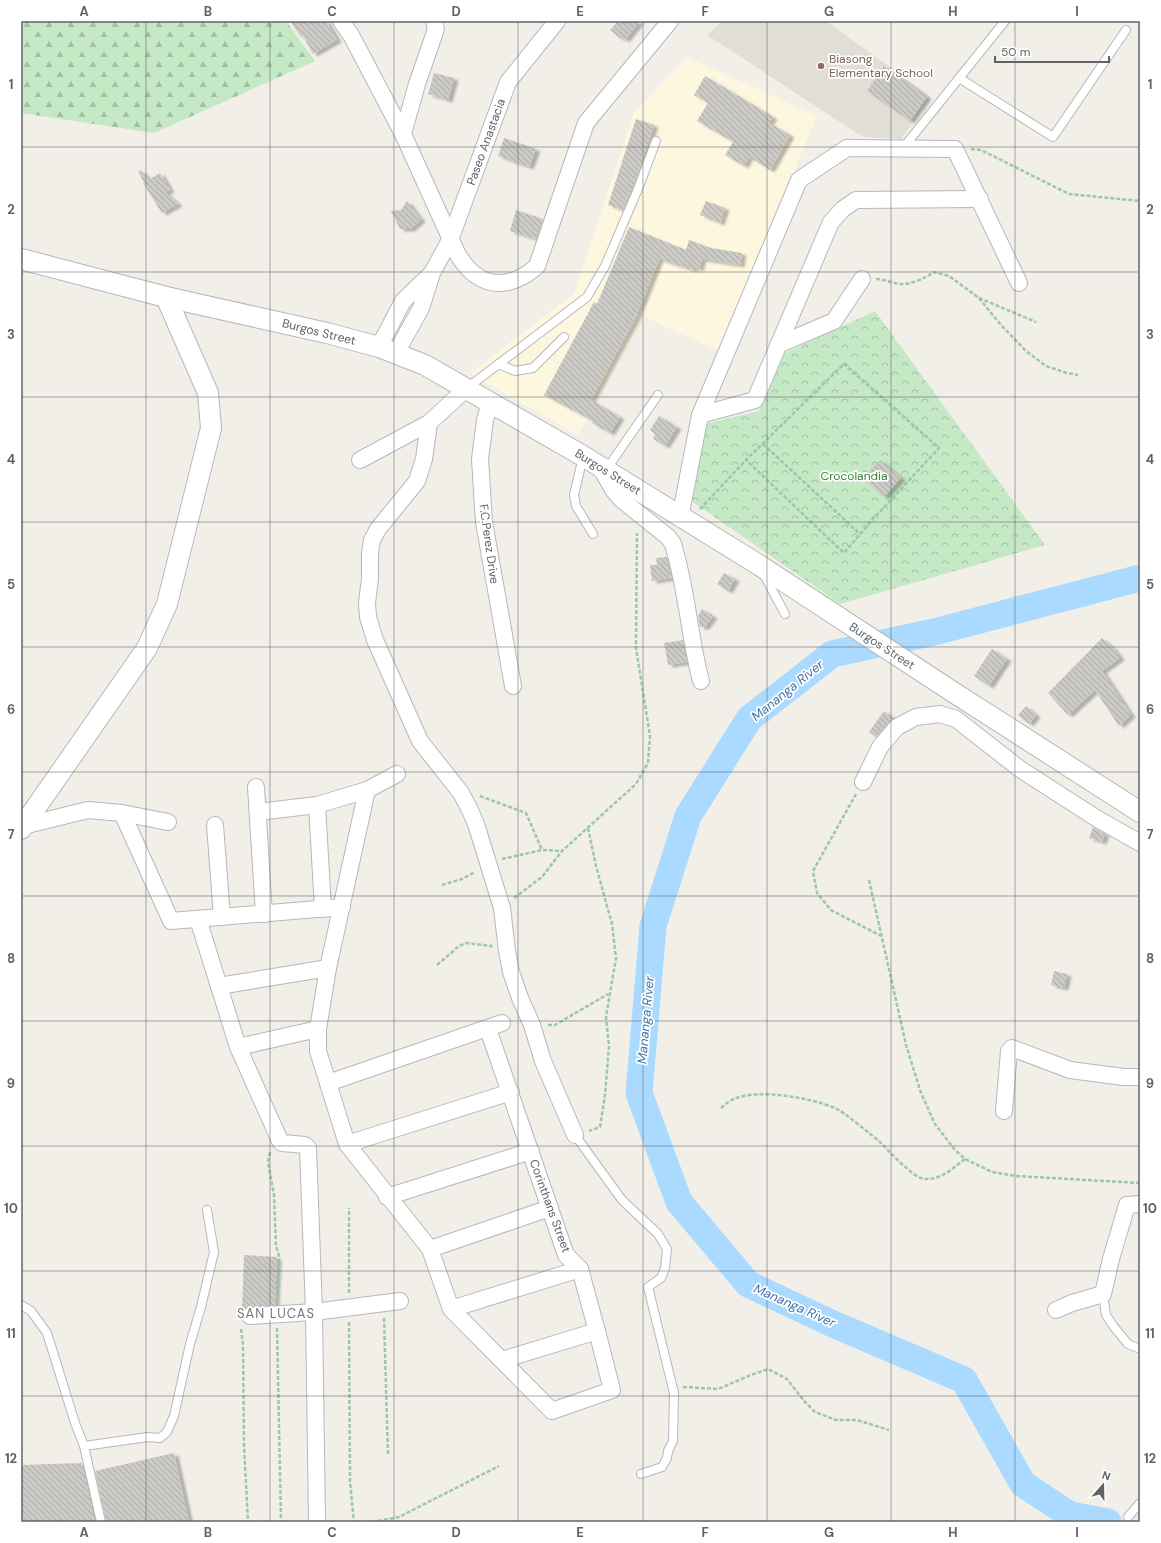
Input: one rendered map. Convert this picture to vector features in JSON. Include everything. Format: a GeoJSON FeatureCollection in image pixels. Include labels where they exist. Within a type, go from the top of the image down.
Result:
{"type":"FeatureCollection","features":[{"type":"Feature","properties":{"kind":"street"},"geometry":{"type":"LineString","coordinates":[[341,21],[351,35],[403,134],[458,255],[469,270],[477,277],[491,282],[503,283],[516,281],[528,274],[537,266],[586,123],[670,21]]}},
{"type":"Feature","properties":{"kind":"street"},"geometry":{"type":"LineString","coordinates":[[403,134],[417,84],[436,29],[434,21]]}},
{"type":"Feature","properties":{"kind":"street","name":"Paseo Anastacia"},"geometry":{"type":"LineString","coordinates":[[387,350],[403,301],[432,273],[450,240],[508,82],[557,21]]}},
{"type":"Feature","properties":{"kind":"street"},"geometry":{"type":"LineString","coordinates":[[680,518],[700,416],[799,180],[847,148],[955,149],[1019,283]]}},
{"type":"Feature","properties":{"kind":"street"},"geometry":{"type":"LineString","coordinates":[[700,416],[755,400],[831,222],[843,209],[856,200],[980,199]]}},
{"type":"Feature","properties":{"kind":"street","name":"Burgos Street"},"geometry":{"type":"LineString","coordinates":[[21,259],[166,297],[327,333],[387,350],[425,364],[583,456],[759,566],[1140,812]]}},
{"type":"Feature","properties":{"kind":"street"},"geometry":{"type":"LineString","coordinates":[[778,345],[834,322],[862,279]]}},
{"type":"Feature","properties":{"kind":"street"},"geometry":{"type":"LineString","coordinates":[[22,828],[147,648],[167,604],[211,428],[208,393],[166,297]]}},
{"type":"Feature","properties":{"kind":"street"},"geometry":{"type":"LineString","coordinates":[[360,460],[429,423],[467,388]]}},
{"type":"Feature","properties":{"kind":"street","name":"F.C.Perez Drive"},"geometry":{"type":"LineString","coordinates":[[490,402],[484,420],[480,459],[484,522],[513,686]]}},
{"type":"Feature","properties":{"kind":"street"},"geometry":{"type":"LineString","coordinates":[[429,423],[424,459],[417,481],[378,529],[372,540],[367,602],[368,617],[375,640],[420,741],[461,794],[476,824],[502,908],[505,938],[511,972],[520,998],[532,1025],[543,1061],[575,1135]]}},
{"type":"Feature","properties":{"kind":"street"},"geometry":{"type":"LineString","coordinates":[[603,469],[614,491],[622,500],[668,537],[673,544],[687,603],[694,655],[701,681]]}},
{"type":"Feature","properties":{"kind":"street"},"geometry":{"type":"LineString","coordinates":[[863,782],[880,746],[896,727],[916,717],[940,714],[956,719],[1020,769],[1140,844]]}},
{"type":"Feature","properties":{"kind":"street"},"geometry":{"type":"LineString","coordinates":[[258,812],[317,805],[367,790],[397,774]]}},
{"type":"Feature","properties":{"kind":"street"},"geometry":{"type":"LineString","coordinates":[[256,786],[264,914]]}},
{"type":"Feature","properties":{"kind":"street"},"geometry":{"type":"LineString","coordinates":[[367,790],[328,968],[318,1029],[318,1051],[347,1144],[387,1197],[430,1249],[451,1309],[502,1360],[597,1331]]}},
{"type":"Feature","properties":{"kind":"street"},"geometry":{"type":"LineString","coordinates":[[317,805],[323,909]]}},
{"type":"Feature","properties":{"kind":"street"},"geometry":{"type":"LineString","coordinates":[[22,828],[88,810],[122,813],[168,822]]}},
{"type":"Feature","properties":{"kind":"street"},"geometry":{"type":"LineString","coordinates":[[122,813],[171,921],[342,907]]}},
{"type":"Feature","properties":{"kind":"street"},"geometry":{"type":"LineString","coordinates":[[215,825],[222,917]]}},
{"type":"Feature","properties":{"kind":"street"},"geometry":{"type":"LineString","coordinates":[[198,919],[245,1066],[280,1141],[282,1143],[305,1145],[308,1148],[314,1312],[317,1522]]}},
{"type":"Feature","properties":{"kind":"street"},"geometry":{"type":"LineString","coordinates":[[219,986],[328,968]]}},
{"type":"Feature","properties":{"kind":"street","name":"Corinthans Street"},"geometry":{"type":"LineString","coordinates":[[328,1083],[495,1026],[511,1092],[566,1255],[580,1269],[612,1390],[552,1411],[502,1360]]}},
{"type":"Feature","properties":{"kind":"street"},"geometry":{"type":"LineString","coordinates":[[238,1047],[318,1029]]}},
{"type":"Feature","properties":{"kind":"street"},"geometry":{"type":"LineString","coordinates":[[1004,1111],[1009,1051],[1012,1048],[1070,1070],[1124,1077],[1140,1077]]}},
{"type":"Feature","properties":{"kind":"street"},"geometry":{"type":"LineString","coordinates":[[347,1144],[511,1092]]}},
{"type":"Feature","properties":{"kind":"street"},"geometry":{"type":"LineString","coordinates":[[387,1197],[531,1151]]}},
{"type":"Feature","properties":{"kind":"street"},"geometry":{"type":"LineString","coordinates":[[1056,1310],[1072,1303],[1103,1294],[1111,1259],[1127,1205],[1140,1204]]}},
{"type":"Feature","properties":{"kind":"street"},"geometry":{"type":"LineString","coordinates":[[430,1249],[550,1208]]}},
{"type":"Feature","properties":{"kind":"street"},"geometry":{"type":"LineString","coordinates":[[451,1309],[580,1269]]}},
{"type":"Feature","properties":{"kind":"street"},"geometry":{"type":"LineString","coordinates":[[250,1316],[314,1312],[400,1301]]}},
{"type":"Feature","properties":{"kind":"lane"},"geometry":{"type":"LineString","coordinates":[[903,148],[1005,21]]}},
{"type":"Feature","properties":{"kind":"lane"},"geometry":{"type":"LineString","coordinates":[[959,78],[1053,136],[1126,30]]}},
{"type":"Feature","properties":{"kind":"lane"},"geometry":{"type":"LineString","coordinates":[[467,388],[588,297],[605,266],[638,190],[656,141]]}},
{"type":"Feature","properties":{"kind":"lane"},"geometry":{"type":"LineString","coordinates":[[499,364],[515,371],[533,368],[564,337]]}},
{"type":"Feature","properties":{"kind":"lane"},"geometry":{"type":"LineString","coordinates":[[603,469],[658,395]]}},
{"type":"Feature","properties":{"kind":"lane"},"geometry":{"type":"LineString","coordinates":[[583,456],[574,495],[576,506],[593,534]]}},
{"type":"Feature","properties":{"kind":"lane"},"geometry":{"type":"LineString","coordinates":[[759,566],[785,614]]}},
{"type":"Feature","properties":{"kind":"lane"},"geometry":{"type":"LineString","coordinates":[[575,1135],[622,1200],[658,1234],[667,1249],[665,1268],[661,1278],[648,1287],[674,1393],[673,1441],[662,1467],[641,1474]]}},
{"type":"Feature","properties":{"kind":"lane"},"geometry":{"type":"LineString","coordinates":[[84,1446],[148,1437],[160,1438],[167,1432],[174,1416],[190,1344],[201,1307],[214,1252],[206,1210]]}},
{"type":"Feature","properties":{"kind":"lane"},"geometry":{"type":"LineString","coordinates":[[1103,1294],[1106,1314],[1114,1327],[1128,1344],[1140,1349]]}},
{"type":"Feature","properties":{"kind":"lane"},"geometry":{"type":"LineString","coordinates":[[21,1305],[31,1311],[47,1333],[75,1423],[84,1446],[101,1522]]}},
{"type":"Feature","properties":{"kind":"lane"},"geometry":{"type":"LineString","coordinates":[[1128,1517],[1140,1503]]}},
{"type":"Feature","properties":{"kind":"path"},"geometry":{"type":"LineString","coordinates":[[955,149],[981,150],[1069,194],[1140,201]]}},
{"type":"Feature","properties":{"kind":"path"},"geometry":{"type":"LineString","coordinates":[[862,279],[883,279],[904,284],[924,279],[934,272],[949,276],[979,298],[1036,322]]}},
{"type":"Feature","properties":{"kind":"path"},"geometry":{"type":"LineString","coordinates":[[979,298],[1001,325],[1026,351],[1046,366],[1067,374],[1078,375]]}},
{"type":"Feature","properties":{"kind":"path"},"geometry":{"type":"LineString","coordinates":[[701,508],[746,460],[844,364],[940,448],[844,553],[746,460]]}},
{"type":"Feature","properties":{"kind":"path"},"geometry":{"type":"LineString","coordinates":[[763,444],[860,534]]}},
{"type":"Feature","properties":{"kind":"path"},"geometry":{"type":"LineString","coordinates":[[502,908],[542,877],[562,851],[636,784],[648,763],[650,753],[650,736],[636,648],[637,512]]}},
{"type":"Feature","properties":{"kind":"path"},"geometry":{"type":"LineString","coordinates":[[863,782],[813,871],[817,893],[831,910],[881,936]]}},
{"type":"Feature","properties":{"kind":"path"},"geometry":{"type":"LineString","coordinates":[[461,794],[481,796],[526,813],[542,850]]}},
{"type":"Feature","properties":{"kind":"path"},"geometry":{"type":"LineString","coordinates":[[575,1135],[600,1127],[605,1095],[609,1046],[606,1017],[616,958],[612,924],[596,866],[588,828]]}},
{"type":"Feature","properties":{"kind":"path"},"geometry":{"type":"LineString","coordinates":[[869,880],[906,1044],[921,1093],[935,1124],[955,1150],[965,1159],[992,1172],[1016,1176],[1140,1183]]}},
{"type":"Feature","properties":{"kind":"path"},"geometry":{"type":"LineString","coordinates":[[437,965],[459,946],[466,943],[491,946],[505,938]]}},
{"type":"Feature","properties":{"kind":"path"},"geometry":{"type":"LineString","coordinates":[[532,1025],[555,1025],[609,994]]}},
{"type":"Feature","properties":{"kind":"path"},"geometry":{"type":"LineString","coordinates":[[721,1108],[734,1099],[761,1093],[798,1098],[836,1108],[877,1140],[915,1176],[924,1179],[936,1178],[947,1173],[965,1159]]}},
{"type":"Feature","properties":{"kind":"path"},"geometry":{"type":"LineString","coordinates":[[275,1128],[268,1162],[274,1196],[276,1246],[279,1256],[277,1314],[281,1522]]}},
{"type":"Feature","properties":{"kind":"path"},"geometry":{"type":"LineString","coordinates":[[349,1208],[348,1307],[350,1481],[354,1522]]}},
{"type":"Feature","properties":{"kind":"path"},"geometry":{"type":"LineString","coordinates":[[384,1303],[388,1456]]}},
{"type":"Feature","properties":{"kind":"path"},"geometry":{"type":"LineString","coordinates":[[248,1522],[243,1345],[241,1331],[242,1316],[250,1316]]}},
{"type":"Feature","properties":{"kind":"path"},"geometry":{"type":"LineString","coordinates":[[674,1393],[684,1386],[718,1389],[768,1369],[787,1379],[815,1412],[836,1420],[857,1420],[889,1430]]}},
{"type":"Feature","properties":{"kind":"path"},"geometry":{"type":"LineString","coordinates":[[372,1522],[399,1517],[499,1466]]}},
{"type":"Feature","properties":{"kind":"shaded area","name":"Biasong Elementary School"},"geometry":{"type":"Polygon","coordinates":[[[722,21],[826,21],[931,97],[901,139],[863,137],[707,35],[722,21]]]}},
{"type":"Feature","properties":{"kind":"shaded area"},"geometry":{"type":"Polygon","coordinates":[[[687,57],[817,116],[719,351],[643,316],[578,435],[471,374],[574,294],[634,112],[687,57]]]}},
{"type":"Feature","properties":{"kind":"green space"},"geometry":{"type":"Polygon","coordinates":[[[21,21],[286,21],[315,61],[154,133],[21,113],[21,21]]]}},
{"type":"Feature","properties":{"kind":"green space","name":"Crocolandia"},"geometry":{"type":"Polygon","coordinates":[[[875,311],[1045,545],[840,604],[690,500],[705,424],[759,411],[779,356],[875,311]]]}},
{"type":"Feature","properties":{"kind":"building"},"geometry":{"type":"Polygon","coordinates":[[[290,21],[326,21],[337,40],[313,54],[303,36],[301,37],[290,21]]]}},
{"type":"Feature","properties":{"kind":"building"},"geometry":{"type":"Polygon","coordinates":[[[618,21],[640,21],[625,40],[622,37],[621,39],[610,30],[618,21]]]}},
{"type":"Feature","properties":{"kind":"building"},"geometry":{"type":"Polygon","coordinates":[[[884,66],[927,97],[910,121],[867,91],[884,66]]]}},
{"type":"Feature","properties":{"kind":"building"},"geometry":{"type":"Polygon","coordinates":[[[434,73],[454,78],[448,100],[428,94],[434,73]]]}},
{"type":"Feature","properties":{"kind":"building"},"geometry":{"type":"Polygon","coordinates":[[[705,76],[773,117],[769,123],[790,135],[770,170],[749,157],[744,166],[725,155],[733,142],[697,121],[708,103],[694,95],[705,76]]]}},
{"type":"Feature","properties":{"kind":"building"},"geometry":{"type":"Polygon","coordinates":[[[636,119],[654,125],[638,173],[623,210],[608,205],[636,119]]]}},
{"type":"Feature","properties":{"kind":"building"},"geometry":{"type":"Polygon","coordinates":[[[504,138],[536,149],[529,167],[498,156],[504,138]]]}},
{"type":"Feature","properties":{"kind":"building"},"geometry":{"type":"Polygon","coordinates":[[[140,170],[150,179],[160,173],[170,190],[165,192],[178,204],[162,213],[143,183],[144,182],[138,172],[140,170]]]}},
{"type":"Feature","properties":{"kind":"building"},"geometry":{"type":"Polygon","coordinates":[[[407,201],[421,220],[410,229],[400,229],[391,211],[401,210],[407,201]]]}},
{"type":"Feature","properties":{"kind":"building"},"geometry":{"type":"Polygon","coordinates":[[[706,201],[725,208],[720,223],[700,215],[706,201]]]}},
{"type":"Feature","properties":{"kind":"building"},"geometry":{"type":"Polygon","coordinates":[[[516,210],[543,219],[536,239],[510,231],[516,210]]]}},
{"type":"Feature","properties":{"kind":"building"},"geometry":{"type":"Polygon","coordinates":[[[629,227],[686,250],[689,240],[711,248],[742,253],[740,265],[702,259],[699,269],[694,267],[693,270],[659,259],[636,317],[591,400],[620,417],[610,433],[592,423],[593,421],[544,395],[594,302],[597,304],[629,227]]]}},
{"type":"Feature","properties":{"kind":"building"},"geometry":{"type":"Polygon","coordinates":[[[659,416],[677,427],[665,446],[653,439],[655,434],[650,430],[659,416]]]}},
{"type":"Feature","properties":{"kind":"building"},"geometry":{"type":"Polygon","coordinates":[[[880,460],[901,478],[884,497],[863,478],[880,460]]]}},
{"type":"Feature","properties":{"kind":"building"},"geometry":{"type":"Polygon","coordinates":[[[667,557],[672,578],[652,581],[650,565],[657,565],[656,558],[667,557]]]}},
{"type":"Feature","properties":{"kind":"building"},"geometry":{"type":"Polygon","coordinates":[[[724,573],[735,579],[728,591],[717,584],[724,573]]]}},
{"type":"Feature","properties":{"kind":"building"},"geometry":{"type":"Polygon","coordinates":[[[702,609],[713,616],[705,627],[700,627],[698,616],[702,609]]]}},
{"type":"Feature","properties":{"kind":"building"},"geometry":{"type":"Polygon","coordinates":[[[1102,638],[1113,648],[1120,658],[1102,671],[1131,715],[1119,726],[1095,690],[1068,715],[1048,693],[1102,638]]]}},
{"type":"Feature","properties":{"kind":"building"},"geometry":{"type":"Polygon","coordinates":[[[683,640],[687,662],[668,665],[664,643],[683,640]]]}},
{"type":"Feature","properties":{"kind":"building"},"geometry":{"type":"Polygon","coordinates":[[[992,649],[1007,659],[989,686],[974,676],[992,649]]]}},
{"type":"Feature","properties":{"kind":"building"},"geometry":{"type":"Polygon","coordinates":[[[1026,706],[1036,715],[1029,724],[1018,715],[1026,706]]]}},
{"type":"Feature","properties":{"kind":"building"},"geometry":{"type":"Polygon","coordinates":[[[884,711],[893,718],[876,737],[869,732],[884,711]]]}},
{"type":"Feature","properties":{"kind":"building"},"geometry":{"type":"Polygon","coordinates":[[[1093,827],[1105,834],[1102,842],[1089,838],[1093,827]]]}},
{"type":"Feature","properties":{"kind":"building"},"geometry":{"type":"Polygon","coordinates":[[[1054,971],[1067,974],[1064,988],[1051,985],[1054,971]]]}},
{"type":"Feature","properties":{"kind":"building"},"geometry":{"type":"Polygon","coordinates":[[[244,1255],[277,1257],[275,1305],[249,1307],[242,1311],[244,1255]]]}},
{"type":"Feature","properties":{"kind":"building"},"geometry":{"type":"Polygon","coordinates":[[[174,1453],[189,1522],[106,1522],[95,1471],[174,1453]]]}},
{"type":"Feature","properties":{"kind":"building"},"geometry":{"type":"Polygon","coordinates":[[[82,1463],[95,1522],[21,1522],[21,1465],[82,1463]]]}},
{"type":"Feature","properties":{"kind":"waterway","name":"Mananga River"},"geometry":{"type":"LineString","coordinates":[[1108,1522],[1070,1515],[1023,1484],[964,1380],[833,1324],[748,1284],[679,1202],[639,1093],[653,926],[688,816],[749,719],[832,654],[934,632],[1140,578]]}},
{"type":"Feature","properties":{"kind":"place","name":"Biasong Elementary School"},"geometry":{"type":"Point","coordinates":[821,66]}},
{"type":"Feature","properties":{"kind":"district","name":"SAN LUCAS"},"geometry":{"type":"Point","coordinates":[276,1313]}}]}
